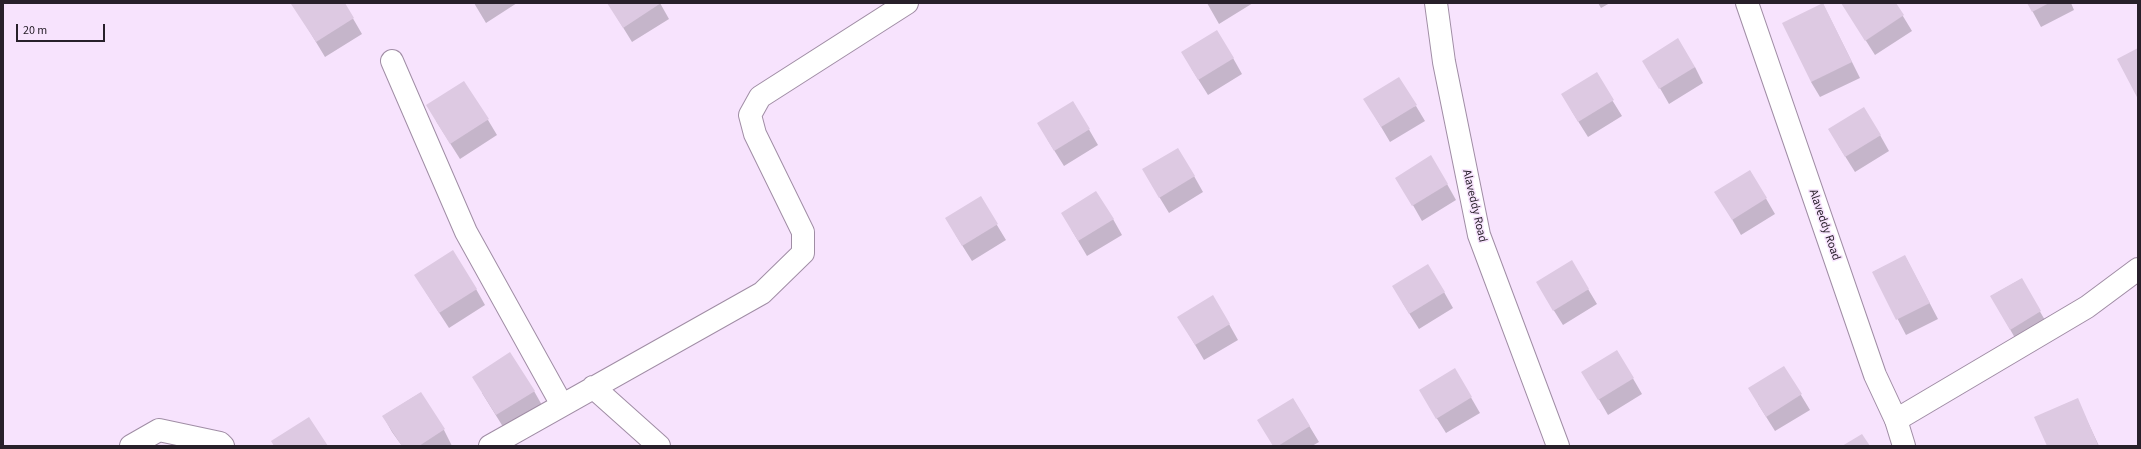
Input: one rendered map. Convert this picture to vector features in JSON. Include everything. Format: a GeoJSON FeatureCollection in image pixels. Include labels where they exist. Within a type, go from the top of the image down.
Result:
{"type":"FeatureCollection","features":[{"type":"Feature","properties":{"kind":"street"},"geometry":{"type":"LineString","coordinates":[[490,446],[762,293],[803,253],[803,232],[755,134],[750,115],[760,97],[907,3]]}},
{"type":"Feature","properties":{"kind":"street","name":"Alaveddy Road"},"geometry":{"type":"LineString","coordinates":[[1436,3],[1444,62],[1479,235],[1558,446]]}},
{"type":"Feature","properties":{"kind":"street","name":"Alaveddy Road"},"geometry":{"type":"LineString","coordinates":[[1747,3],[1875,375],[1896,420],[1904,446]]}},
{"type":"Feature","properties":{"kind":"street"},"geometry":{"type":"LineString","coordinates":[[392,61],[466,232],[562,405]]}},
{"type":"Feature","properties":{"kind":"street"},"geometry":{"type":"LineString","coordinates":[[1896,420],[2086,307],[2138,269]]}},
{"type":"Feature","properties":{"kind":"street"},"geometry":{"type":"LineString","coordinates":[[593,387],[659,446]]}},
{"type":"Feature","properties":{"kind":"street"},"geometry":{"type":"LineString","coordinates":[[131,446],[158,430],[220,443],[223,446]]}},
{"type":"Feature","properties":{"kind":"building"},"geometry":{"type":"Polygon","coordinates":[[[345,3],[354,18],[316,42],[291,4],[345,3]]]}},
{"type":"Feature","properties":{"kind":"building"},"geometry":{"type":"Polygon","coordinates":[[[607,3],[661,3],[623,28],[607,3]]]}},
{"type":"Feature","properties":{"kind":"building"},"geometry":{"type":"Polygon","coordinates":[[[1823,3],[1852,62],[1811,82],[1782,23],[1823,3]]]}},
{"type":"Feature","properties":{"kind":"building"},"geometry":{"type":"Polygon","coordinates":[[[1841,3],[1896,3],[1904,15],[1865,41],[1841,3]]]}},
{"type":"Feature","properties":{"kind":"building"},"geometry":{"type":"Polygon","coordinates":[[[2027,3],[2049,3],[2032,12],[2027,3]]]}},
{"type":"Feature","properties":{"kind":"building"},"geometry":{"type":"Polygon","coordinates":[[[1217,30],[1234,58],[1198,80],[1181,52],[1217,30]]]}},
{"type":"Feature","properties":{"kind":"building"},"geometry":{"type":"Polygon","coordinates":[[[1678,38],[1695,67],[1659,89],[1642,61],[1678,38]]]}},
{"type":"Feature","properties":{"kind":"building"},"geometry":{"type":"Polygon","coordinates":[[[2138,48],[2138,99],[2117,59],[2138,48]]]}},
{"type":"Feature","properties":{"kind":"building"},"geometry":{"type":"Polygon","coordinates":[[[1597,72],[1614,100],[1578,122],[1561,94],[1597,72]]]}},
{"type":"Feature","properties":{"kind":"building"},"geometry":{"type":"Polygon","coordinates":[[[1399,77],[1417,105],[1381,127],[1363,99],[1399,77]]]}},
{"type":"Feature","properties":{"kind":"building"},"geometry":{"type":"Polygon","coordinates":[[[464,81],[489,119],[450,144],[426,105],[464,81]]]}},
{"type":"Feature","properties":{"kind":"building"},"geometry":{"type":"Polygon","coordinates":[[[1073,101],[1090,129],[1054,151],[1037,123],[1073,101]]]}},
{"type":"Feature","properties":{"kind":"building"},"geometry":{"type":"Polygon","coordinates":[[[1864,107],[1881,135],[1845,157],[1828,129],[1864,107]]]}},
{"type":"Feature","properties":{"kind":"building"},"geometry":{"type":"Polygon","coordinates":[[[1178,148],[1195,176],[1159,198],[1142,169],[1178,148]]]}},
{"type":"Feature","properties":{"kind":"building"},"geometry":{"type":"Polygon","coordinates":[[[1431,155],[1448,184],[1412,206],[1395,178],[1431,155]]]}},
{"type":"Feature","properties":{"kind":"building"},"geometry":{"type":"Polygon","coordinates":[[[1750,170],[1767,198],[1732,220],[1714,192],[1750,170]]]}},
{"type":"Feature","properties":{"kind":"building"},"geometry":{"type":"Polygon","coordinates":[[[1096,191],[1114,219],[1078,241],[1061,213],[1096,191]]]}},
{"type":"Feature","properties":{"kind":"building"},"geometry":{"type":"Polygon","coordinates":[[[981,196],[998,224],[962,246],[945,218],[981,196]]]}},
{"type":"Feature","properties":{"kind":"building"},"geometry":{"type":"Polygon","coordinates":[[[453,250],[477,289],[439,313],[414,275],[453,250]]]}},
{"type":"Feature","properties":{"kind":"building"},"geometry":{"type":"Polygon","coordinates":[[[1905,255],[1930,303],[1896,320],[1872,272],[1905,255]]]}},
{"type":"Feature","properties":{"kind":"building"},"geometry":{"type":"Polygon","coordinates":[[[1572,260],[1589,289],[1553,311],[1536,282],[1572,260]]]}},
{"type":"Feature","properties":{"kind":"building"},"geometry":{"type":"Polygon","coordinates":[[[1428,264],[1445,292],[1409,314],[1392,286],[1428,264]]]}},
{"type":"Feature","properties":{"kind":"building"},"geometry":{"type":"Polygon","coordinates":[[[2022,278],[2041,311],[2010,330],[1990,296],[2022,278]]]}},
{"type":"Feature","properties":{"kind":"building"},"geometry":{"type":"Polygon","coordinates":[[[1213,295],[1230,324],[1195,345],[1177,317],[1213,295]]]}},
{"type":"Feature","properties":{"kind":"building"},"geometry":{"type":"Polygon","coordinates":[[[1617,350],[1634,378],[1598,400],[1581,372],[1617,350]]]}},
{"type":"Feature","properties":{"kind":"building"},"geometry":{"type":"Polygon","coordinates":[[[510,352],[535,391],[496,415],[472,377],[510,352]]]}},
{"type":"Feature","properties":{"kind":"building"},"geometry":{"type":"Polygon","coordinates":[[[1784,366],[1802,394],[1766,417],[1748,388],[1784,366]]]}},
{"type":"Feature","properties":{"kind":"building"},"geometry":{"type":"Polygon","coordinates":[[[1455,368],[1472,397],[1436,419],[1419,390],[1455,368]]]}},
{"type":"Feature","properties":{"kind":"building"},"geometry":{"type":"Polygon","coordinates":[[[421,392],[445,429],[419,446],[402,446],[382,416],[421,392]]]}},
{"type":"Feature","properties":{"kind":"building"},"geometry":{"type":"Polygon","coordinates":[[[1293,398],[1310,426],[1278,446],[1273,446],[1257,420],[1293,398]]]}},
{"type":"Feature","properties":{"kind":"building"},"geometry":{"type":"Polygon","coordinates":[[[2078,398],[2098,445],[2047,446],[2034,417],[2078,398]]]}},
{"type":"Feature","properties":{"kind":"building"},"geometry":{"type":"Polygon","coordinates":[[[309,417],[328,446],[274,446],[271,441],[309,417]]]}},
{"type":"Feature","properties":{"kind":"building"},"geometry":{"type":"Polygon","coordinates":[[[1862,434],[1870,446],[1842,446],[1862,434]]]}}]}
